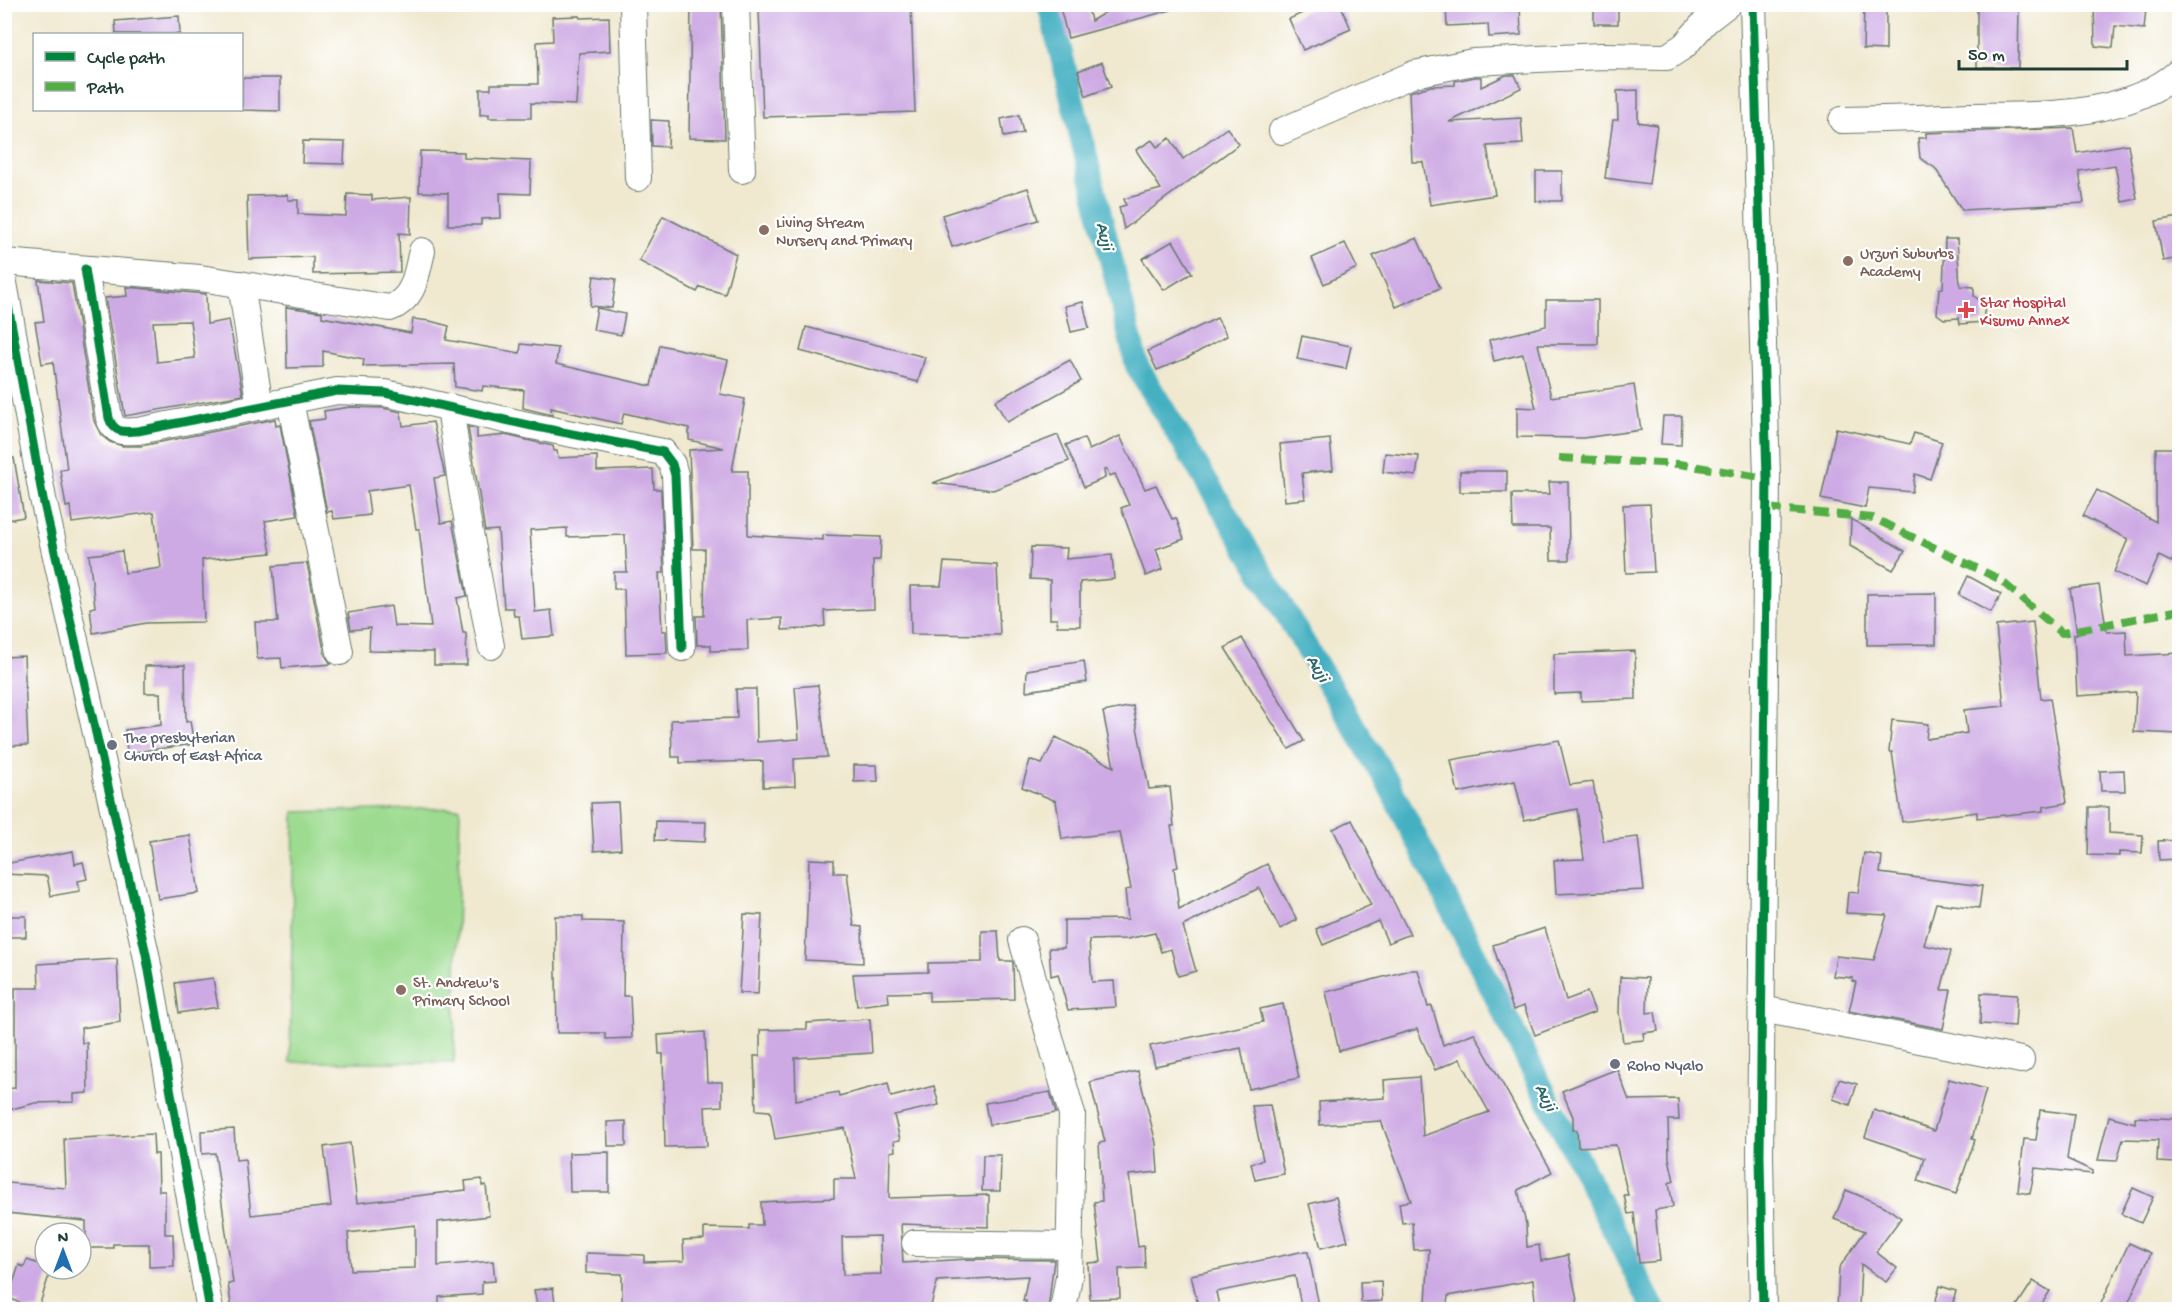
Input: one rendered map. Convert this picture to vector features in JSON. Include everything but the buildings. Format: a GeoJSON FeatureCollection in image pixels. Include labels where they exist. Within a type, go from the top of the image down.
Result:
{"type":"FeatureCollection","features":[{"type":"Feature","properties":{"kind":"street"},"geometry":{"type":"LineString","coordinates":[[633,4],[638,178]]}},
{"type":"Feature","properties":{"kind":"street"},"geometry":{"type":"LineString","coordinates":[[736,4],[742,170]]}},
{"type":"Feature","properties":{"kind":"street"},"geometry":{"type":"LineString","coordinates":[[1282,131],[1414,74],[1473,62],[1601,56],[1667,57],[1684,46],[1706,21],[1728,4]]}},
{"type":"Feature","properties":{"kind":"street"},"geometry":{"type":"LineString","coordinates":[[1753,4],[1767,478],[1762,1009],[1763,1310]]}},
{"type":"Feature","properties":{"kind":"street"},"geometry":{"type":"LineString","coordinates":[[1842,120],[2036,115],[2079,110],[2128,99],[2164,83],[2180,71]]}},
{"type":"Feature","properties":{"kind":"street"},"geometry":{"type":"LineString","coordinates":[[4,262],[241,284],[390,308],[400,304],[412,293],[422,251]]}},
{"type":"Feature","properties":{"kind":"street"},"geometry":{"type":"LineString","coordinates":[[85,269],[112,427],[119,432],[138,431],[337,392],[361,390],[386,393],[532,426],[656,449],[668,456],[675,474],[682,648]]}},
{"type":"Feature","properties":{"kind":"street"},"geometry":{"type":"LineString","coordinates":[[4,283],[43,499],[146,954],[210,1310]]}},
{"type":"Feature","properties":{"kind":"street"},"geometry":{"type":"LineString","coordinates":[[241,284],[260,407]]}},
{"type":"Feature","properties":{"kind":"street"},"geometry":{"type":"LineString","coordinates":[[290,401],[340,652]]}},
{"type":"Feature","properties":{"kind":"street"},"geometry":{"type":"LineString","coordinates":[[450,407],[462,490],[491,646]]}},
{"type":"Feature","properties":{"kind":"street"},"geometry":{"type":"LineString","coordinates":[[1022,940],[1072,1114],[1071,1245],[1069,1276],[1063,1310]]}},
{"type":"Feature","properties":{"kind":"street"},"geometry":{"type":"LineString","coordinates":[[1762,1009],[2021,1060]]}},
{"type":"Feature","properties":{"kind":"street"},"geometry":{"type":"LineString","coordinates":[[915,1243],[1071,1245]]}},
{"type":"Feature","properties":{"kind":"green space"},"geometry":{"type":"Polygon","coordinates":[[[460,808],[454,1062],[290,1062],[294,812],[460,808]]]}},
{"type":"Feature","properties":{"kind":"waterway","name":"Auji"},"geometry":{"type":"LineString","coordinates":[[1049,4],[1137,366],[1388,783],[1654,1310]]}},
{"type":"Feature","properties":{"kind":"marked path"},"geometry":{"type":"LineString","coordinates":[[1559,458],[1679,464],[1767,478]]}},
{"type":"Feature","properties":{"kind":"marked path"},"geometry":{"type":"LineString","coordinates":[[1767,508],[1873,518],[1999,579],[2062,633],[2180,610]]}},
{"type":"Feature","properties":{"kind":"cycle path"},"geometry":{"type":"LineString","coordinates":[[1753,4],[1767,478],[1760,1156],[1763,1310]]}},
{"type":"Feature","properties":{"kind":"cycle path"},"geometry":{"type":"LineString","coordinates":[[85,269],[109,418],[116,429],[138,431],[337,391],[385,393],[663,452],[672,464],[675,475],[682,648]]}},
{"type":"Feature","properties":{"kind":"cycle path"},"geometry":{"type":"LineString","coordinates":[[4,283],[43,499],[146,954],[210,1310]]}},
{"type":"Feature","properties":{"kind":"place","name":"Living Stream Nursery and Primary"},"geometry":{"type":"Point","coordinates":[764,230]}},
{"type":"Feature","properties":{"kind":"place","name":"Urzuri Suburbs Academy"},"geometry":{"type":"Point","coordinates":[1848,261]}},
{"type":"Feature","properties":{"kind":"place","name":"Star Hospital Kisumu Annex"},"geometry":{"type":"Point","coordinates":[1966,310]}},
{"type":"Feature","properties":{"kind":"place","name":"The presbyterian Church of East Africa"},"geometry":{"type":"Point","coordinates":[112,745]}},
{"type":"Feature","properties":{"kind":"place","name":"St. Andrew's Primary School"},"geometry":{"type":"Point","coordinates":[401,990]}},
{"type":"Feature","properties":{"kind":"place","name":"Roho Nyalo"},"geometry":{"type":"Point","coordinates":[1615,1064]}}]}
